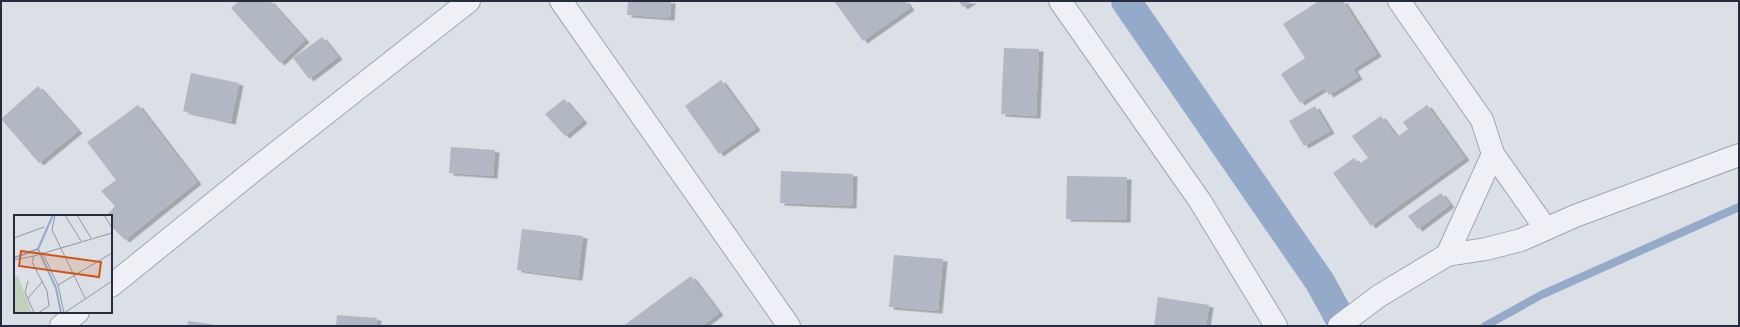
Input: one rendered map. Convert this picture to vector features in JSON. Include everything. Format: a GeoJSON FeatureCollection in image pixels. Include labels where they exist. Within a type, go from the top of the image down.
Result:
{"type":"FeatureCollection","features":[{"type":"Feature","properties":{"kind":"street"},"geometry":{"type":"LineString","coordinates":[[112,285],[258,167],[469,1]]}},
{"type":"Feature","properties":{"kind":"street"},"geometry":{"type":"LineString","coordinates":[[561,1],[789,326]]}},
{"type":"Feature","properties":{"kind":"street"},"geometry":{"type":"LineString","coordinates":[[1060,1],[1200,201],[1276,326]]}},
{"type":"Feature","properties":{"kind":"street"},"geometry":{"type":"LineString","coordinates":[[1399,1],[1482,120],[1493,154],[1546,229]]}},
{"type":"Feature","properties":{"kind":"street"},"geometry":{"type":"LineString","coordinates":[[1447,255],[1493,154]]}},
{"type":"Feature","properties":{"kind":"street"},"geometry":{"type":"LineString","coordinates":[[1339,326],[1379,296],[1447,255],[1486,249],[1521,240],[1575,216],[1739,155]]}},
{"type":"Feature","properties":{"kind":"street"},"geometry":{"type":"LineString","coordinates":[[61,326],[77,313]]}},
{"type":"Feature","properties":{"kind":"building"},"geometry":{"type":"Polygon","coordinates":[[[239,1],[270,1],[305,40],[280,63],[231,8],[239,1]]]}},
{"type":"Feature","properties":{"kind":"building"},"geometry":{"type":"Polygon","coordinates":[[[628,1],[671,1],[670,18],[627,15],[628,1]]]}},
{"type":"Feature","properties":{"kind":"building"},"geometry":{"type":"Polygon","coordinates":[[[834,1],[905,1],[910,8],[863,41],[834,1]]]}},
{"type":"Feature","properties":{"kind":"building"},"geometry":{"type":"Polygon","coordinates":[[[958,1],[972,1],[963,7],[958,1]]]}},
{"type":"Feature","properties":{"kind":"building"},"geometry":{"type":"Polygon","coordinates":[[[1319,1],[1343,1],[1377,54],[1353,69],[1358,77],[1329,95],[1324,88],[1300,103],[1281,74],[1305,58],[1283,24],[1319,1]]]}},
{"type":"Feature","properties":{"kind":"building"},"geometry":{"type":"Polygon","coordinates":[[[322,37],[338,57],[309,79],[293,58],[322,37]]]}},
{"type":"Feature","properties":{"kind":"building"},"geometry":{"type":"Polygon","coordinates":[[[1004,48],[1039,49],[1036,116],[1001,114],[1004,48]]]}},
{"type":"Feature","properties":{"kind":"building"},"geometry":{"type":"Polygon","coordinates":[[[191,73],[239,83],[231,122],[183,111],[191,73]]]}},
{"type":"Feature","properties":{"kind":"building"},"geometry":{"type":"Polygon","coordinates":[[[721,80],[756,128],[719,154],[685,106],[721,80]]]}},
{"type":"Feature","properties":{"kind":"building"},"geometry":{"type":"Polygon","coordinates":[[[38,86],[78,131],[39,163],[1,119],[38,86]]]}},
{"type":"Feature","properties":{"kind":"building"},"geometry":{"type":"Polygon","coordinates":[[[564,99],[583,121],[565,136],[545,114],[564,99]]]}},
{"type":"Feature","properties":{"kind":"building"},"geometry":{"type":"Polygon","coordinates":[[[138,105],[197,182],[125,240],[112,227],[112,215],[107,215],[115,206],[101,191],[116,180],[87,142],[138,105]]]}},
{"type":"Feature","properties":{"kind":"building"},"geometry":{"type":"Polygon","coordinates":[[[1427,105],[1465,158],[1371,226],[1333,173],[1354,158],[1359,164],[1368,158],[1352,136],[1381,116],[1397,137],[1408,129],[1403,122],[1427,105]]]}},
{"type":"Feature","properties":{"kind":"building"},"geometry":{"type":"Polygon","coordinates":[[[1315,106],[1330,131],[1304,146],[1289,121],[1315,106]]]}},
{"type":"Feature","properties":{"kind":"building"},"geometry":{"type":"Polygon","coordinates":[[[451,147],[495,150],[493,176],[449,173],[451,147]]]}},
{"type":"Feature","properties":{"kind":"building"},"geometry":{"type":"Polygon","coordinates":[[[781,171],[853,174],[852,206],[780,203],[781,171]]]}},
{"type":"Feature","properties":{"kind":"building"},"geometry":{"type":"Polygon","coordinates":[[[1067,176],[1127,177],[1126,220],[1066,219],[1067,176]]]}},
{"type":"Feature","properties":{"kind":"building"},"geometry":{"type":"Polygon","coordinates":[[[1441,193],[1450,205],[1418,229],[1408,216],[1441,193]]]}},
{"type":"Feature","properties":{"kind":"building"},"geometry":{"type":"Polygon","coordinates":[[[522,229],[583,236],[578,278],[517,270],[522,229]]]}},
{"type":"Feature","properties":{"kind":"building"},"geometry":{"type":"Polygon","coordinates":[[[894,255],[943,259],[938,311],[889,307],[894,255]]]}},
{"type":"Feature","properties":{"kind":"building"},"geometry":{"type":"Polygon","coordinates":[[[691,276],[719,313],[702,326],[623,326],[691,276]]]}},
{"type":"Feature","properties":{"kind":"building"},"geometry":{"type":"Polygon","coordinates":[[[1158,297],[1209,305],[1206,326],[1154,326],[1158,297]]]}},
{"type":"Feature","properties":{"kind":"building"},"geometry":{"type":"Polygon","coordinates":[[[337,315],[377,318],[376,326],[336,326],[337,315]]]}},
{"type":"Feature","properties":{"kind":"building"},"geometry":{"type":"Polygon","coordinates":[[[188,321],[217,325],[217,326],[187,326],[188,321]]]}},
{"type":"Feature","properties":{"kind":"waterway"},"geometry":{"type":"LineString","coordinates":[[1126,1],[1320,282],[1344,326]]}},
{"type":"Feature","properties":{"kind":"waterway"},"geometry":{"type":"LineString","coordinates":[[1485,326],[1541,295],[1739,207]]}}]}
